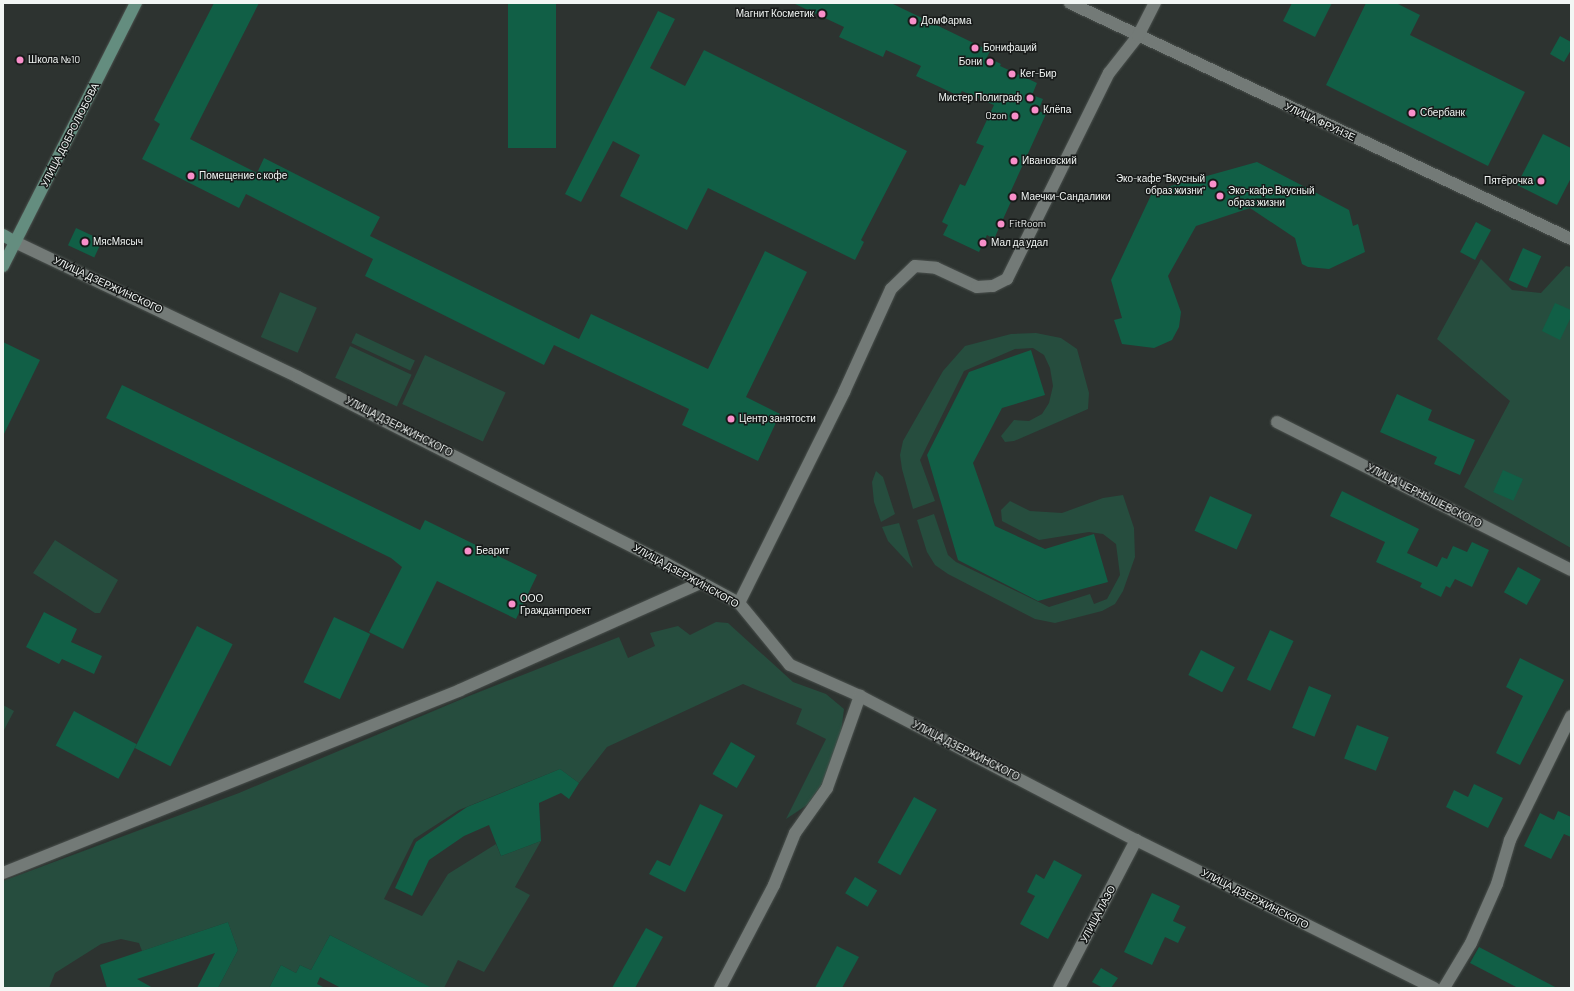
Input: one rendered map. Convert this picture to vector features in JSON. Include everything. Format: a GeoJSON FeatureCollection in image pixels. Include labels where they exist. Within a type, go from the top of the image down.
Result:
{"type":"FeatureCollection","features":[{"type":"Feature","properties":{"kind":"street","name":"УЛИЦА ДОБРОЛЮБОВА"},"geometry":{"type":"LineString","coordinates":[[3,266],[136,3]]}},
{"type":"Feature","properties":{"kind":"street","name":"УЛИЦА ФРУНЗЕ"},"geometry":{"type":"LineString","coordinates":[[1070,3],[1571,239]]}},
{"type":"Feature","properties":{"kind":"street"},"geometry":{"type":"LineString","coordinates":[[739,603],[844,392],[891,289],[915,266],[936,268],[977,287],[993,286],[1007,279],[1109,73],[1138,36],[1155,3]]}},
{"type":"Feature","properties":{"kind":"street","name":"УЛИЦА ДЗЕРЖИНСКОГО"},"geometry":{"type":"LineString","coordinates":[[3,235],[412,433],[665,562],[700,584],[739,603],[790,665],[860,696],[1136,840],[1430,987]]}},
{"type":"Feature","properties":{"kind":"street","name":"УЛИЦА ЧЕРНЫШЕВСКОГО"},"geometry":{"type":"LineString","coordinates":[[1277,422],[1571,570]]}},
{"type":"Feature","properties":{"kind":"street"},"geometry":{"type":"LineString","coordinates":[[3,873],[460,690],[700,584]]}},
{"type":"Feature","properties":{"kind":"street"},"geometry":{"type":"LineString","coordinates":[[720,988],[774,885],[795,833],[827,788],[860,696]]}},
{"type":"Feature","properties":{"kind":"street"},"geometry":{"type":"LineString","coordinates":[[1444,988],[1471,943],[1497,884],[1510,840],[1571,716]]}},
{"type":"Feature","properties":{"kind":"street","name":"УЛИЦА ЛАЗО"},"geometry":{"type":"LineString","coordinates":[[1059,988],[1136,840]]}},
{"type":"Feature","properties":{"kind":"green space"},"geometry":{"type":"Polygon","coordinates":[[[1481,259],[1512,290],[1541,293],[1566,266],[1571,267],[1571,548],[1464,487],[1510,401],[1437,339],[1481,259]]]}},
{"type":"Feature","properties":{"kind":"green space"},"geometry":{"type":"Polygon","coordinates":[[[280,292],[317,308],[298,353],[261,337],[280,292]]]}},
{"type":"Feature","properties":{"kind":"green space"},"geometry":{"type":"Polygon","coordinates":[[[356,333],[415,360],[410,370],[351,343],[356,333]]]}},
{"type":"Feature","properties":{"kind":"green space"},"geometry":{"type":"Polygon","coordinates":[[[1036,333],[1061,338],[1077,349],[1089,393],[1088,409],[1014,441],[1005,442],[1001,436],[1014,420],[1029,421],[1042,414],[1049,403],[1053,386],[1050,368],[1044,355],[1033,348],[1015,349],[964,371],[920,460],[935,501],[913,509],[902,469],[900,455],[903,441],[943,371],[965,346],[1011,334],[1036,333]]]}},
{"type":"Feature","properties":{"kind":"green space"},"geometry":{"type":"Polygon","coordinates":[[[350,346],[412,375],[397,406],[335,378],[350,346]]]}},
{"type":"Feature","properties":{"kind":"green space"},"geometry":{"type":"Polygon","coordinates":[[[425,355],[506,393],[483,442],[402,404],[425,355]]]}},
{"type":"Feature","properties":{"kind":"green space"},"geometry":{"type":"Polygon","coordinates":[[[876,471],[883,477],[895,514],[881,522],[874,502],[872,482],[876,471]]]}},
{"type":"Feature","properties":{"kind":"green space"},"geometry":{"type":"Polygon","coordinates":[[[1123,495],[1134,528],[1135,557],[1123,591],[1115,604],[1102,611],[1055,623],[1035,619],[948,574],[935,565],[927,552],[917,520],[934,514],[948,555],[956,562],[1049,607],[1090,594],[1094,604],[1107,599],[1120,575],[1116,544],[1103,534],[1089,532],[1039,540],[1002,521],[1001,510],[1010,501],[1030,511],[1062,513],[1103,498],[1123,495]]]}},
{"type":"Feature","properties":{"kind":"green space"},"geometry":{"type":"Polygon","coordinates":[[[899,523],[913,568],[888,541],[882,527],[899,523]]]}},
{"type":"Feature","properties":{"kind":"green space"},"geometry":{"type":"Polygon","coordinates":[[[55,540],[118,580],[100,613],[95,613],[33,573],[55,540]]]}},
{"type":"Feature","properties":{"kind":"green space"},"geometry":{"type":"Polygon","coordinates":[[[716,622],[728,623],[793,682],[826,694],[844,709],[841,733],[822,784],[807,805],[786,819],[826,739],[796,724],[802,709],[743,684],[607,747],[579,783],[560,769],[459,810],[414,839],[384,899],[422,916],[448,874],[496,844],[501,856],[541,841],[515,887],[530,895],[484,972],[458,960],[444,988],[419,988],[422,983],[330,935],[311,970],[300,965],[296,973],[281,965],[269,988],[218,988],[238,950],[228,922],[142,951],[139,943],[121,939],[101,944],[55,973],[49,988],[3,988],[3,881],[239,793],[469,696],[619,637],[628,658],[655,646],[650,633],[678,626],[690,635],[716,622]]]}},
{"type":"Feature","properties":{"kind":"green space"},"geometry":{"type":"Polygon","coordinates":[[[3,705],[14,711],[3,732],[3,705]]]}},
{"type":"Feature","properties":{"kind":"building"},"geometry":{"type":"Polygon","coordinates":[[[214,3],[259,3],[190,139],[257,173],[264,158],[380,217],[370,236],[579,339],[591,314],[708,369],[765,251],[807,272],[746,397],[780,414],[758,461],[682,425],[689,409],[554,345],[544,365],[365,276],[373,259],[246,194],[239,208],[142,159],[160,124],[154,120],[214,3]]]}},
{"type":"Feature","properties":{"kind":"building"},"geometry":{"type":"Polygon","coordinates":[[[508,3],[556,3],[556,148],[508,148],[508,3]]]}},
{"type":"Feature","properties":{"kind":"building"},"geometry":{"type":"Polygon","coordinates":[[[793,3],[891,3],[990,51],[987,57],[1001,64],[1000,66],[1037,83],[1032,95],[1043,99],[1038,111],[1046,114],[1010,193],[1014,195],[994,239],[987,235],[979,252],[943,235],[948,225],[942,222],[960,184],[965,186],[984,146],[976,143],[994,105],[962,91],[959,96],[916,76],[921,66],[886,50],[883,57],[839,37],[844,27],[793,3]]]}},
{"type":"Feature","properties":{"kind":"building"},"geometry":{"type":"Polygon","coordinates":[[[1292,3],[1332,3],[1315,37],[1283,21],[1292,3]]]}},
{"type":"Feature","properties":{"kind":"building"},"geometry":{"type":"Polygon","coordinates":[[[1366,3],[1396,3],[1420,15],[1410,35],[1525,92],[1488,166],[1326,85],[1366,3]]]}},
{"type":"Feature","properties":{"kind":"building"},"geometry":{"type":"Polygon","coordinates":[[[658,11],[675,19],[650,68],[685,86],[704,50],[907,151],[861,240],[864,242],[855,260],[708,188],[687,230],[620,196],[640,155],[613,141],[581,202],[565,194],[658,11]]]}},
{"type":"Feature","properties":{"kind":"building"},"geometry":{"type":"Polygon","coordinates":[[[1560,36],[1571,42],[1571,50],[1564,62],[1550,54],[1560,36]]]}},
{"type":"Feature","properties":{"kind":"building"},"geometry":{"type":"Polygon","coordinates":[[[1543,134],[1571,148],[1571,178],[1557,205],[1517,185],[1543,134]]]}},
{"type":"Feature","properties":{"kind":"building"},"geometry":{"type":"Polygon","coordinates":[[[1257,162],[1349,210],[1353,226],[1358,224],[1365,252],[1329,269],[1308,267],[1302,264],[1295,238],[1250,208],[1196,226],[1168,276],[1181,312],[1179,327],[1172,340],[1154,348],[1122,344],[1114,320],[1122,318],[1111,280],[1153,191],[1257,162]]]}},
{"type":"Feature","properties":{"kind":"building"},"geometry":{"type":"Polygon","coordinates":[[[1476,222],[1491,230],[1475,260],[1460,252],[1476,222]]]}},
{"type":"Feature","properties":{"kind":"building","name":"МясМясыч"},"geometry":{"type":"Polygon","coordinates":[[[76,228],[102,240],[94,257],[68,245],[76,228]]]}},
{"type":"Feature","properties":{"kind":"building"},"geometry":{"type":"Polygon","coordinates":[[[1523,248],[1541,256],[1527,288],[1509,280],[1523,248]]]}},
{"type":"Feature","properties":{"kind":"building"},"geometry":{"type":"Polygon","coordinates":[[[1555,303],[1571,310],[1571,317],[1560,340],[1542,331],[1555,303]]]}},
{"type":"Feature","properties":{"kind":"building"},"geometry":{"type":"Polygon","coordinates":[[[3,342],[40,360],[3,436],[3,342]]]}},
{"type":"Feature","properties":{"kind":"building"},"geometry":{"type":"Polygon","coordinates":[[[1031,350],[1045,395],[1002,408],[973,463],[995,526],[1045,549],[1094,534],[1108,582],[1038,601],[958,560],[927,455],[969,372],[1031,350]]]}},
{"type":"Feature","properties":{"kind":"building"},"geometry":{"type":"Polygon","coordinates":[[[122,385],[420,530],[425,520],[537,575],[516,619],[437,581],[403,649],[369,632],[402,567],[391,558],[106,418],[122,385]]]}},
{"type":"Feature","properties":{"kind":"building"},"geometry":{"type":"Polygon","coordinates":[[[1397,394],[1432,410],[1428,420],[1475,440],[1460,475],[1434,464],[1437,457],[1380,432],[1397,394]]]}},
{"type":"Feature","properties":{"kind":"building"},"geometry":{"type":"Polygon","coordinates":[[[1503,470],[1523,479],[1513,501],[1493,492],[1503,470]]]}},
{"type":"Feature","properties":{"kind":"building"},"geometry":{"type":"Polygon","coordinates":[[[1342,491],[1419,529],[1407,553],[1437,567],[1442,557],[1447,559],[1453,546],[1467,552],[1472,542],[1489,550],[1472,587],[1455,579],[1450,588],[1446,586],[1441,597],[1420,587],[1422,583],[1376,562],[1385,542],[1330,516],[1342,491]]]}},
{"type":"Feature","properties":{"kind":"building"},"geometry":{"type":"Polygon","coordinates":[[[1210,496],[1252,515],[1237,549],[1195,531],[1210,496]]]}},
{"type":"Feature","properties":{"kind":"building"},"geometry":{"type":"Polygon","coordinates":[[[1518,567],[1541,580],[1527,605],[1504,592],[1518,567]]]}},
{"type":"Feature","properties":{"kind":"building"},"geometry":{"type":"Polygon","coordinates":[[[44,612],[77,629],[71,642],[102,656],[94,674],[62,659],[59,664],[26,647],[44,612]]]}},
{"type":"Feature","properties":{"kind":"building"},"geometry":{"type":"Polygon","coordinates":[[[334,617],[370,634],[340,699],[304,682],[334,617]]]}},
{"type":"Feature","properties":{"kind":"building"},"geometry":{"type":"Polygon","coordinates":[[[197,626],[233,644],[170,766],[135,748],[197,626]]]}},
{"type":"Feature","properties":{"kind":"building"},"geometry":{"type":"Polygon","coordinates":[[[1270,630],[1294,641],[1270,691],[1247,680],[1270,630]]]}},
{"type":"Feature","properties":{"kind":"building"},"geometry":{"type":"Polygon","coordinates":[[[1201,650],[1235,667],[1222,692],[1188,675],[1201,650]]]}},
{"type":"Feature","properties":{"kind":"building"},"geometry":{"type":"Polygon","coordinates":[[[1520,658],[1564,680],[1520,765],[1496,753],[1523,696],[1506,687],[1520,658]]]}},
{"type":"Feature","properties":{"kind":"building"},"geometry":{"type":"Polygon","coordinates":[[[1309,686],[1331,695],[1314,737],[1292,728],[1309,686]]]}},
{"type":"Feature","properties":{"kind":"building"},"geometry":{"type":"Polygon","coordinates":[[[74,711],[137,744],[118,779],[56,745],[74,711]]]}},
{"type":"Feature","properties":{"kind":"building"},"geometry":{"type":"Polygon","coordinates":[[[1357,725],[1389,737],[1376,771],[1344,759],[1357,725]]]}},
{"type":"Feature","properties":{"kind":"building"},"geometry":{"type":"Polygon","coordinates":[[[731,742],[755,756],[737,788],[712,774],[731,742]]]}},
{"type":"Feature","properties":{"kind":"building"},"geometry":{"type":"Polygon","coordinates":[[[560,769],[579,783],[569,799],[561,793],[539,803],[541,841],[501,856],[489,825],[464,836],[429,860],[412,896],[395,888],[416,842],[467,807],[560,769]]]}},
{"type":"Feature","properties":{"kind":"building"},"geometry":{"type":"Polygon","coordinates":[[[1474,784],[1503,798],[1488,828],[1446,807],[1454,790],[1468,797],[1474,784]]]}},
{"type":"Feature","properties":{"kind":"building"},"geometry":{"type":"Polygon","coordinates":[[[914,797],[937,810],[900,875],[878,863],[914,797]]]}},
{"type":"Feature","properties":{"kind":"building"},"geometry":{"type":"Polygon","coordinates":[[[700,804],[723,815],[685,892],[649,874],[657,860],[670,866],[700,804]]]}},
{"type":"Feature","properties":{"kind":"building"},"geometry":{"type":"Polygon","coordinates":[[[1558,811],[1571,817],[1571,837],[1564,834],[1551,859],[1524,846],[1540,813],[1554,820],[1558,811]]]}},
{"type":"Feature","properties":{"kind":"building"},"geometry":{"type":"Polygon","coordinates":[[[1054,860],[1082,875],[1048,939],[1020,924],[1035,896],[1027,892],[1036,874],[1044,879],[1054,860]]]}},
{"type":"Feature","properties":{"kind":"building"},"geometry":{"type":"Polygon","coordinates":[[[855,877],[877,890],[868,907],[845,893],[855,877]]]}},
{"type":"Feature","properties":{"kind":"building"},"geometry":{"type":"Polygon","coordinates":[[[1152,893],[1180,906],[1173,921],[1186,927],[1178,943],[1165,937],[1152,965],[1124,952],[1152,893]]]}},
{"type":"Feature","properties":{"kind":"building"},"geometry":{"type":"Polygon","coordinates":[[[228,922],[238,950],[218,988],[197,988],[215,953],[137,979],[153,988],[107,988],[100,965],[228,922]]]}},
{"type":"Feature","properties":{"kind":"building"},"geometry":{"type":"Polygon","coordinates":[[[646,928],[663,937],[635,988],[612,988],[646,928]]]}},
{"type":"Feature","properties":{"kind":"building"},"geometry":{"type":"Polygon","coordinates":[[[330,935],[432,988],[341,988],[320,977],[317,984],[325,988],[269,988],[281,965],[296,973],[300,965],[311,970],[330,935]]]}},
{"type":"Feature","properties":{"kind":"building"},"geometry":{"type":"Polygon","coordinates":[[[837,946],[859,957],[842,988],[815,988],[837,946]]]}},
{"type":"Feature","properties":{"kind":"building"},"geometry":{"type":"Polygon","coordinates":[[[1479,947],[1557,988],[1518,988],[1470,963],[1479,947]]]}},
{"type":"Feature","properties":{"kind":"building"},"geometry":{"type":"Polygon","coordinates":[[[1101,968],[1118,978],[1111,988],[1103,988],[1092,982],[1101,968]]]}},
{"type":"Feature","properties":{"kind":"place","name":"Магнит Косметик"},"geometry":{"type":"Point","coordinates":[822,14]}},
{"type":"Feature","properties":{"kind":"place","name":"ДомФарма"},"geometry":{"type":"Point","coordinates":[913,21]}},
{"type":"Feature","properties":{"kind":"place","name":"Бонифаций"},"geometry":{"type":"Point","coordinates":[975,48]}},
{"type":"Feature","properties":{"kind":"place","name":"Школа №10"},"geometry":{"type":"Point","coordinates":[20,60]}},
{"type":"Feature","properties":{"kind":"place","name":"Бони"},"geometry":{"type":"Point","coordinates":[990,62]}},
{"type":"Feature","properties":{"kind":"place","name":"Кег-Бир"},"geometry":{"type":"Point","coordinates":[1012,74]}},
{"type":"Feature","properties":{"kind":"place","name":"Мистер Полиграф"},"geometry":{"type":"Point","coordinates":[1030,98]}},
{"type":"Feature","properties":{"kind":"place","name":"Клёпа"},"geometry":{"type":"Point","coordinates":[1035,110]}},
{"type":"Feature","properties":{"kind":"place","name":"Сбербанк"},"geometry":{"type":"Point","coordinates":[1412,113]}},
{"type":"Feature","properties":{"kind":"place","name":"Ozon"},"geometry":{"type":"Point","coordinates":[1015,116]}},
{"type":"Feature","properties":{"kind":"place","name":"Ивановский"},"geometry":{"type":"Point","coordinates":[1014,161]}},
{"type":"Feature","properties":{"kind":"place","name":"Помещение с кофе"},"geometry":{"type":"Point","coordinates":[191,176]}},
{"type":"Feature","properties":{"kind":"place","name":"Пятёрочка"},"geometry":{"type":"Point","coordinates":[1541,181]}},
{"type":"Feature","properties":{"kind":"place","name":"Эко-кафе \"Вкусный образ жизни\""},"geometry":{"type":"Point","coordinates":[1213,184]}},
{"type":"Feature","properties":{"kind":"place","name":"Эко-кафе Вкусный образ жизни"},"geometry":{"type":"Point","coordinates":[1220,196]}},
{"type":"Feature","properties":{"kind":"place","name":"Маечки-Сандалики"},"geometry":{"type":"Point","coordinates":[1013,197]}},
{"type":"Feature","properties":{"kind":"place","name":"FitRoom"},"geometry":{"type":"Point","coordinates":[1001,224]}},
{"type":"Feature","properties":{"kind":"place","name":"МясМясыч"},"geometry":{"type":"Point","coordinates":[85,242]}},
{"type":"Feature","properties":{"kind":"place","name":"Мал да удал"},"geometry":{"type":"Point","coordinates":[983,243]}},
{"type":"Feature","properties":{"kind":"place","name":"Центр занятости"},"geometry":{"type":"Point","coordinates":[731,419]}},
{"type":"Feature","properties":{"kind":"place","name":"Беарит"},"geometry":{"type":"Point","coordinates":[468,551]}},
{"type":"Feature","properties":{"kind":"place","name":"ООО Гражданпроект"},"geometry":{"type":"Point","coordinates":[512,604]}}]}
